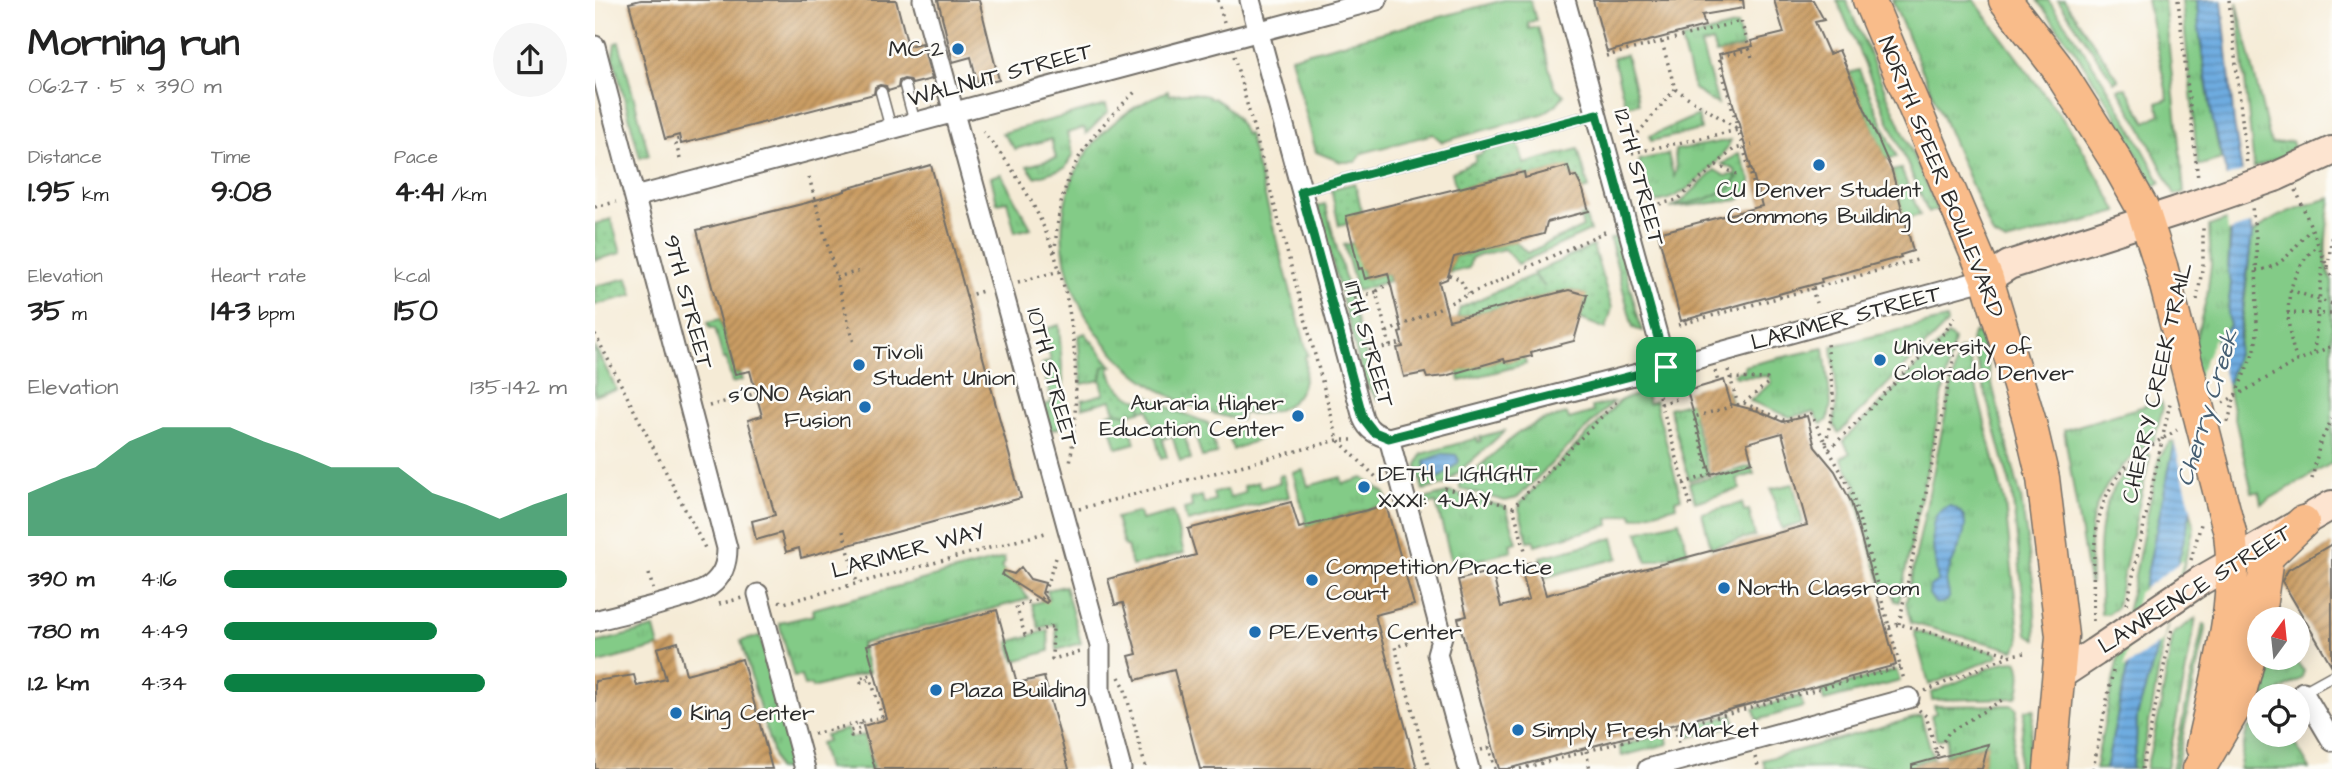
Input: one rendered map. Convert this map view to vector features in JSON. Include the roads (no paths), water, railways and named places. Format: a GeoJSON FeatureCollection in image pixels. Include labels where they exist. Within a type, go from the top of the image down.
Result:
{"type":"FeatureCollection","features":[{"type":"Feature","properties":{"kind":"main road","name":"NORTH SPEER BOULEVARD"},"geometry":{"type":"LineString","coordinates":[[1869,0],[1987,279],[2029,419],[2043,478],[2062,636],[2050,769]]}},
{"type":"Feature","properties":{"kind":"main road"},"geometry":{"type":"LineString","coordinates":[[2005,0],[2056,66],[2115,159],[2147,220],[2161,266],[2231,553],[2229,618],[2198,769]]}},
{"type":"Feature","properties":{"kind":"main road"},"geometry":{"type":"LineString","coordinates":[[2198,769],[2237,704],[2258,623],[2267,557],[2304,522]]}},
{"type":"Feature","properties":{"kind":"street","name":"10TH STREET"},"geometry":{"type":"LineString","coordinates":[[923,0],[1100,646],[1100,691],[1121,769]]}},
{"type":"Feature","properties":{"kind":"street","name":"11TH STREET"},"geometry":{"type":"LineString","coordinates":[[1250,0],[1363,418],[1374,432],[1389,438],[1442,636],[1437,654],[1469,769]]}},
{"type":"Feature","properties":{"kind":"street","name":"WALNUT STREET"},"geometry":{"type":"LineString","coordinates":[[635,197],[1258,32],[1346,4],[1377,0]]}},
{"type":"Feature","properties":{"kind":"street","name":"12TH STREET"},"geometry":{"type":"LineString","coordinates":[[1565,0],[1666,367]]}},
{"type":"Feature","properties":{"kind":"street","name":"9TH STREET"},"geometry":{"type":"LineString","coordinates":[[595,46],[727,548],[727,563],[708,588],[595,621]]}},
{"type":"Feature","properties":{"kind":"street","name":"LARIMER STREET"},"geometry":{"type":"LineString","coordinates":[[1389,438],[1666,367],[1987,279],[2008,265],[2147,220],[2191,216],[2284,180],[2332,151]]}},
{"type":"Feature","properties":{"kind":"street","name":"LAWRENCE STREET"},"geometry":{"type":"LineString","coordinates":[[2060,675],[2106,653],[2200,581],[2231,553],[2304,522],[2332,505]]}},
{"type":"Feature","properties":{"kind":"street"},"geometry":{"type":"LineString","coordinates":[[758,594],[805,769]]}},
{"type":"Feature","properties":{"kind":"street"},"geometry":{"type":"LineString","coordinates":[[1649,769],[1909,698]]}},
{"type":"Feature","properties":{"kind":"street"},"geometry":{"type":"LineString","coordinates":[[2310,704],[2332,741]]}},
{"type":"Feature","properties":{"kind":"lane"},"geometry":{"type":"LineString","coordinates":[[905,86],[915,123]]}},
{"type":"Feature","properties":{"kind":"lane"},"geometry":{"type":"LineString","coordinates":[[881,92],[891,129]]}},
{"type":"Feature","properties":{"kind":"lane"},"geometry":{"type":"LineString","coordinates":[[1301,191],[1597,114]]}},
{"type":"Feature","properties":{"kind":"lane"},"geometry":{"type":"LineString","coordinates":[[2310,688],[2332,676]]}},
{"type":"Feature","properties":{"kind":"water","name":"Cherry Creek"},"geometry":{"type":"Polygon","coordinates":[[[2197,0],[2222,0],[2234,123],[2252,235],[2237,352],[2191,510],[2155,656],[2137,716],[2136,747],[2131,769],[2106,769],[2175,441],[2218,338],[2230,326],[2228,313],[2231,282],[2228,272],[2231,234],[2226,172],[2212,118],[2197,0]]]}},
{"type":"Feature","properties":{"kind":"water"},"geometry":{"type":"Polygon","coordinates":[[[1443,454],[1456,455],[1458,463],[1439,478],[1433,478],[1426,469],[1425,461],[1443,454]]]}},
{"type":"Feature","properties":{"kind":"water"},"geometry":{"type":"Polygon","coordinates":[[[1950,506],[1960,511],[1965,527],[1946,579],[1949,598],[1943,603],[1935,603],[1929,594],[1930,586],[1937,582],[1933,525],[1941,510],[1950,506]]]}},
{"type":"Feature","properties":{"kind":"place","name":"MC-2"},"geometry":{"type":"Point","coordinates":[958,49]}},
{"type":"Feature","properties":{"kind":"place","name":"CU Denver Student Commons Building"},"geometry":{"type":"Point","coordinates":[1819,165]}},
{"type":"Feature","properties":{"kind":"place","name":"University of Colorado Denver"},"geometry":{"type":"Point","coordinates":[1880,360]}},
{"type":"Feature","properties":{"kind":"place","name":"Tivoli Student Union"},"geometry":{"type":"Point","coordinates":[859,365]}},
{"type":"Feature","properties":{"kind":"place","name":"s'ONO Asian Fusion"},"geometry":{"type":"Point","coordinates":[865,407]}},
{"type":"Feature","properties":{"kind":"place","name":"Auraria Higher Education Center"},"geometry":{"type":"Point","coordinates":[1298,416]}},
{"type":"Feature","properties":{"kind":"place","name":"DETH LIGHGHT XXXI: 4JAY"},"geometry":{"type":"Point","coordinates":[1364,487]}},
{"type":"Feature","properties":{"kind":"place","name":"Competition/Practice Court"},"geometry":{"type":"Point","coordinates":[1312,580]}},
{"type":"Feature","properties":{"kind":"place","name":"North Classroom"},"geometry":{"type":"Point","coordinates":[1724,588]}},
{"type":"Feature","properties":{"kind":"place","name":"PE/Events Center"},"geometry":{"type":"Point","coordinates":[1255,632]}},
{"type":"Feature","properties":{"kind":"place","name":"Plaza Building"},"geometry":{"type":"Point","coordinates":[936,690]}},
{"type":"Feature","properties":{"kind":"place","name":"King Center"},"geometry":{"type":"Point","coordinates":[676,713]}},
{"type":"Feature","properties":{"kind":"place","name":"Simply Fresh Market"},"geometry":{"type":"Point","coordinates":[1518,730]}}]}
